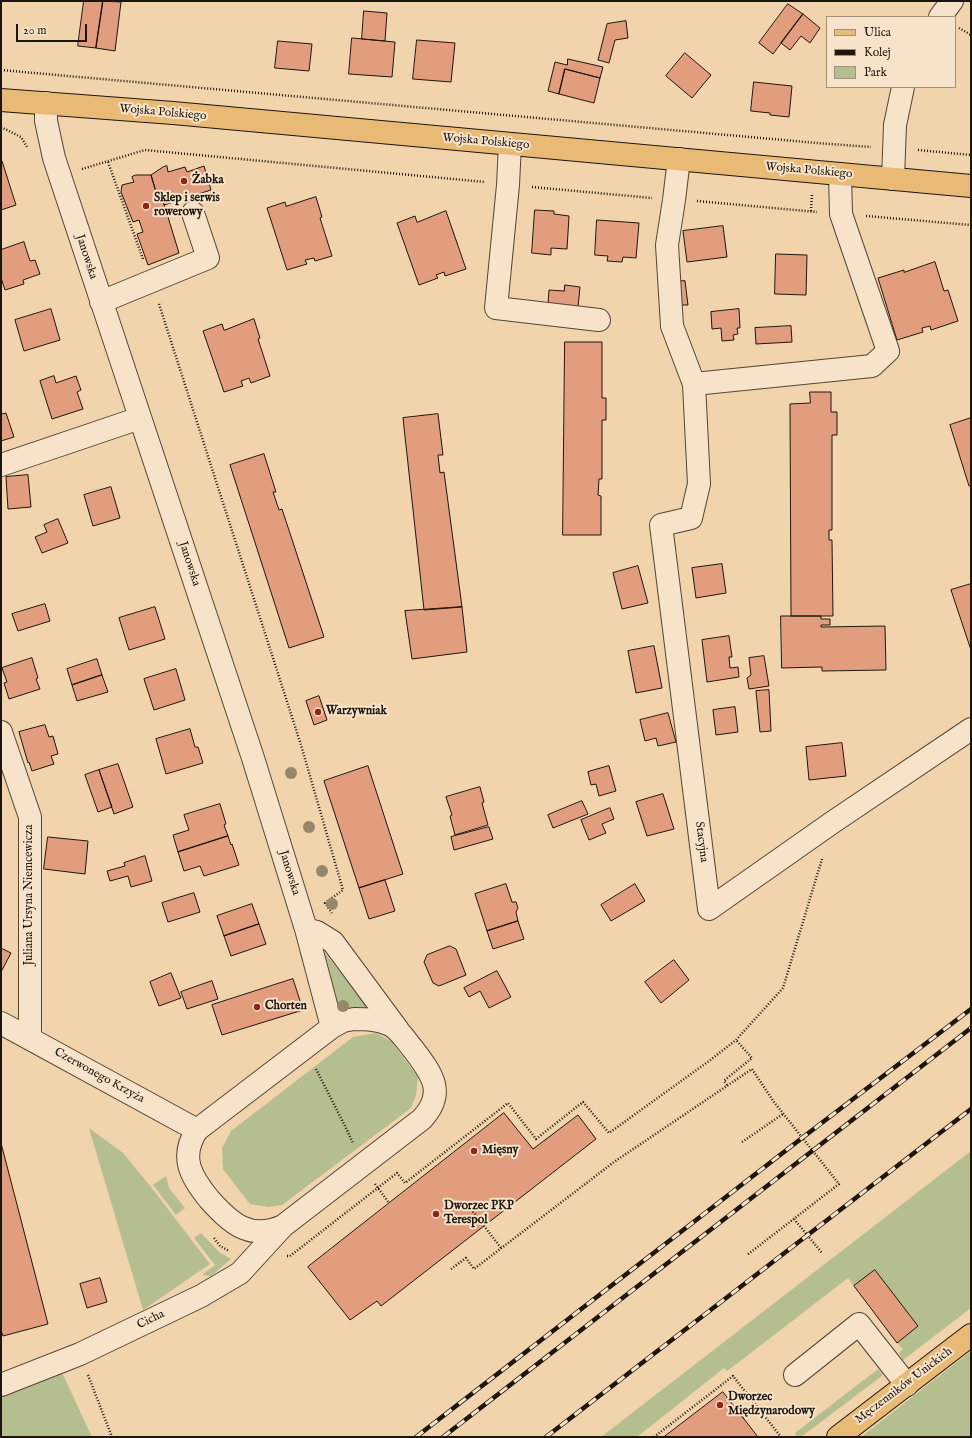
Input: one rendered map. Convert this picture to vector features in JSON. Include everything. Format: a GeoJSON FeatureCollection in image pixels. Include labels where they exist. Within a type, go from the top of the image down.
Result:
{"type":"FeatureCollection","features":[{"type":"Feature","properties":{"kind":"main road","name":"Wojska Polskiego"},"geometry":{"type":"LineString","coordinates":[[1,100],[174,113],[971,186]]}},
{"type":"Feature","properties":{"kind":"main road","name":"Męczenników Unickich"},"geometry":{"type":"LineString","coordinates":[[838,1437],[971,1335]]}},
{"type":"Feature","properties":{"kind":"street"},"geometry":{"type":"LineString","coordinates":[[941,16],[952,1]]}},
{"type":"Feature","properties":{"kind":"street"},"geometry":{"type":"LineString","coordinates":[[893,179],[895,124],[903,88]]}},
{"type":"Feature","properties":{"kind":"street","name":"Janowska"},"geometry":{"type":"LineString","coordinates":[[46,103],[47,127],[54,158],[253,758],[306,929],[332,1027]]}},
{"type":"Feature","properties":{"kind":"street"},"geometry":{"type":"LineString","coordinates":[[510,144],[508,184],[496,308],[599,320]]}},
{"type":"Feature","properties":{"kind":"street"},"geometry":{"type":"LineString","coordinates":[[679,159],[667,245],[672,326],[694,384],[872,366],[888,351],[842,214],[840,174]]}},
{"type":"Feature","properties":{"kind":"street"},"geometry":{"type":"LineString","coordinates":[[101,302],[208,258],[193,213]]}},
{"type":"Feature","properties":{"kind":"street","name":"Stacyjna"},"geometry":{"type":"LineString","coordinates":[[694,384],[699,484],[691,518],[661,525],[709,909],[833,822],[971,729]]}},
{"type":"Feature","properties":{"kind":"street"},"geometry":{"type":"LineString","coordinates":[[1,465],[140,418]]}},
{"type":"Feature","properties":{"kind":"street","name":"Juliana Ursyna Niemcewicza"},"geometry":{"type":"LineString","coordinates":[[1,732],[30,817],[30,1038]]}},
{"type":"Feature","properties":{"kind":"street"},"geometry":{"type":"LineString","coordinates":[[306,929],[317,932],[333,942],[427,1068],[435,1085],[435,1095],[428,1112],[422,1119],[283,1226],[273,1231],[252,1231],[241,1228],[222,1214],[193,1178],[189,1165],[188,1151],[191,1140],[197,1130],[332,1027],[343,1021],[367,1019],[385,1023],[400,1032]]}},
{"type":"Feature","properties":{"kind":"street","name":"Czerwonego Krzyża"},"geometry":{"type":"LineString","coordinates":[[1,1023],[197,1130]]}},
{"type":"Feature","properties":{"kind":"street","name":"Cicha"},"geometry":{"type":"LineString","coordinates":[[1,1385],[80,1354],[200,1296],[240,1273],[283,1226]]}},
{"type":"Feature","properties":{"kind":"street"},"geometry":{"type":"LineString","coordinates":[[795,1374],[858,1324],[907,1385]]}},
{"type":"Feature","properties":{"kind":"path"},"geometry":{"type":"LineString","coordinates":[[956,26],[971,34]]}},
{"type":"Feature","properties":{"kind":"path"},"geometry":{"type":"LineString","coordinates":[[1,73],[1,70],[817,143],[971,155]]}},
{"type":"Feature","properties":{"kind":"path"},"geometry":{"type":"LineString","coordinates":[[1,127],[20,137],[28,149]]}},
{"type":"Feature","properties":{"kind":"path"},"geometry":{"type":"LineString","coordinates":[[60,176],[145,150],[674,200],[971,225]]}},
{"type":"Feature","properties":{"kind":"path"},"geometry":{"type":"LineString","coordinates":[[108,162],[152,282],[301,745],[343,890],[325,903],[333,915]]}},
{"type":"Feature","properties":{"kind":"path"},"geometry":{"type":"LineString","coordinates":[[290,1256],[397,1172],[405,1183],[508,1104],[536,1139],[584,1102],[609,1133],[736,1040],[783,988],[833,822]]}},
{"type":"Feature","properties":{"kind":"path"},"geometry":{"type":"LineString","coordinates":[[727,1085],[724,1082],[726,1079],[752,1058],[736,1040]]}},
{"type":"Feature","properties":{"kind":"path"},"geometry":{"type":"LineString","coordinates":[[452,1269],[466,1258],[474,1269],[614,1162],[752,1069],[783,1114],[838,1184],[748,1255]]}},
{"type":"Feature","properties":{"kind":"path"},"geometry":{"type":"LineString","coordinates":[[742,1142],[783,1114]]}},
{"type":"Feature","properties":{"kind":"path"},"geometry":{"type":"LineString","coordinates":[[471,1209],[501,1248]]}},
{"type":"Feature","properties":{"kind":"path"},"geometry":{"type":"LineString","coordinates":[[794,1219],[822,1253]]}},
{"type":"Feature","properties":{"kind":"path"},"geometry":{"type":"LineString","coordinates":[[212,1236],[220,1246],[233,1254]]}},
{"type":"Feature","properties":{"kind":"path"},"geometry":{"type":"LineString","coordinates":[[80,1354],[112,1437]]}},
{"type":"Feature","properties":{"kind":"path"},"geometry":{"type":"LineString","coordinates":[[654,1437],[733,1376],[781,1437]]}},
{"type":"Feature","properties":{"kind":"path"},"geometry":{"type":"LineString","coordinates":[[743,1418],[757,1406]]}},
{"type":"Feature","properties":{"kind":"green space"},"geometry":{"type":"Polygon","coordinates":[[[325,953],[369,1009],[340,1014],[325,953]]]}},
{"type":"Feature","properties":{"kind":"green space"},"geometry":{"type":"Polygon","coordinates":[[[376,1033],[392,1042],[418,1077],[416,1095],[411,1108],[282,1205],[269,1207],[250,1204],[223,1169],[222,1148],[231,1131],[353,1037],[376,1033]]]}},
{"type":"Feature","properties":{"kind":"green space"},"geometry":{"type":"Polygon","coordinates":[[[89,1128],[123,1153],[210,1264],[143,1310],[89,1128]]]}},
{"type":"Feature","properties":{"kind":"green space"},"geometry":{"type":"Polygon","coordinates":[[[971,1151],[971,1308],[903,1360],[899,1353],[903,1349],[897,1343],[918,1326],[875,1270],[854,1286],[848,1278],[727,1371],[724,1368],[637,1437],[601,1437],[971,1151]]]}},
{"type":"Feature","properties":{"kind":"green space"},"geometry":{"type":"Polygon","coordinates":[[[166,1176],[169,1188],[185,1208],[176,1215],[153,1185],[166,1176]]]}},
{"type":"Feature","properties":{"kind":"green space"},"geometry":{"type":"Polygon","coordinates":[[[201,1233],[219,1252],[231,1259],[211,1276],[202,1275],[215,1265],[194,1238],[201,1233]]]}},
{"type":"Feature","properties":{"kind":"green space"},"geometry":{"type":"Polygon","coordinates":[[[971,1351],[971,1437],[861,1437],[971,1351]]]}},
{"type":"Feature","properties":{"kind":"green space"},"geometry":{"type":"Polygon","coordinates":[[[57,1362],[92,1437],[1,1437],[1,1385],[57,1362]]]}},
{"type":"Feature","properties":{"kind":"green space"},"geometry":{"type":"Polygon","coordinates":[[[878,1369],[883,1375],[801,1437],[797,1437],[795,1433],[878,1369]]]}},
{"type":"Feature","properties":{"kind":"building"},"geometry":{"type":"Polygon","coordinates":[[[84,1],[103,1],[96,48],[78,46],[84,1]]]}},
{"type":"Feature","properties":{"kind":"building"},"geometry":{"type":"Polygon","coordinates":[[[103,1],[121,2],[115,51],[96,48],[103,1]]]}},
{"type":"Feature","properties":{"kind":"building"},"geometry":{"type":"Polygon","coordinates":[[[788,4],[803,14],[773,54],[759,43],[788,4]]]}},
{"type":"Feature","properties":{"kind":"building"},"geometry":{"type":"Polygon","coordinates":[[[364,11],[387,13],[385,41],[362,39],[364,11]]]}},
{"type":"Feature","properties":{"kind":"building"},"geometry":{"type":"Polygon","coordinates":[[[803,14],[820,28],[810,43],[801,36],[790,50],[781,43],[803,14]]]}},
{"type":"Feature","properties":{"kind":"building"},"geometry":{"type":"Polygon","coordinates":[[[626,21],[628,38],[615,40],[609,63],[598,60],[607,24],[626,21]]]}},
{"type":"Feature","properties":{"kind":"building"},"geometry":{"type":"Polygon","coordinates":[[[352,38],[395,42],[392,77],[349,74],[352,38]]]}},
{"type":"Feature","properties":{"kind":"building"},"geometry":{"type":"Polygon","coordinates":[[[417,40],[455,43],[451,82],[413,79],[417,40]]]}},
{"type":"Feature","properties":{"kind":"building"},"geometry":{"type":"Polygon","coordinates":[[[278,41],[312,44],[309,71],[275,68],[278,41]]]}},
{"type":"Feature","properties":{"kind":"building"},"geometry":{"type":"Polygon","coordinates":[[[685,53],[711,75],[692,98],[666,76],[685,53]]]}},
{"type":"Feature","properties":{"kind":"building"},"geometry":{"type":"Polygon","coordinates":[[[568,59],[603,67],[600,78],[565,69],[559,94],[548,91],[555,62],[567,65],[568,59]]]}},
{"type":"Feature","properties":{"kind":"building"},"geometry":{"type":"Polygon","coordinates":[[[565,69],[600,78],[594,103],[559,94],[565,69]]]}},
{"type":"Feature","properties":{"kind":"building"},"geometry":{"type":"Polygon","coordinates":[[[754,82],[792,86],[789,117],[751,111],[754,82]]]}},
{"type":"Feature","properties":{"kind":"building"},"geometry":{"type":"Polygon","coordinates":[[[1,161],[16,205],[1,210],[1,161]]]}},
{"type":"Feature","properties":{"kind":"building"},"geometry":{"type":"Polygon","coordinates":[[[167,166],[168,172],[185,167],[187,172],[204,166],[211,190],[164,205],[160,191],[156,192],[151,175],[167,166]]]}},
{"type":"Feature","properties":{"kind":"building","name":"Sklep i serwis rowerowy"},"geometry":{"type":"Polygon","coordinates":[[[136,175],[151,175],[156,192],[160,191],[179,253],[148,265],[137,234],[143,232],[139,220],[133,222],[121,192],[122,185],[134,182],[132,177],[136,175]]]}},
{"type":"Feature","properties":{"kind":"building"},"geometry":{"type":"Polygon","coordinates":[[[316,197],[322,217],[320,218],[332,256],[315,261],[314,258],[305,260],[307,264],[287,270],[267,208],[285,202],[286,206],[316,197]]]}},
{"type":"Feature","properties":{"kind":"building"},"geometry":{"type":"Polygon","coordinates":[[[535,210],[554,211],[554,214],[569,216],[567,249],[551,248],[551,255],[532,253],[535,210]]]}},
{"type":"Feature","properties":{"kind":"building"},"geometry":{"type":"Polygon","coordinates":[[[446,211],[466,269],[445,276],[444,272],[436,275],[438,278],[419,285],[397,223],[415,216],[417,222],[446,211]]]}},
{"type":"Feature","properties":{"kind":"building"},"geometry":{"type":"Polygon","coordinates":[[[597,220],[639,223],[636,258],[623,257],[622,262],[607,261],[608,256],[595,255],[597,220]]]}},
{"type":"Feature","properties":{"kind":"building"},"geometry":{"type":"Polygon","coordinates":[[[723,226],[727,257],[687,262],[683,231],[723,226]]]}},
{"type":"Feature","properties":{"kind":"building"},"geometry":{"type":"Polygon","coordinates":[[[24,242],[30,261],[35,260],[40,274],[23,280],[24,284],[5,290],[1,278],[1,250],[24,242]]]}},
{"type":"Feature","properties":{"kind":"building"},"geometry":{"type":"Polygon","coordinates":[[[776,254],[807,255],[806,295],[775,294],[776,254]]]}},
{"type":"Feature","properties":{"kind":"building"},"geometry":{"type":"Polygon","coordinates":[[[935,262],[944,291],[948,290],[958,321],[931,330],[930,326],[922,328],[923,332],[897,340],[878,278],[904,270],[904,272],[935,262]]]}},
{"type":"Feature","properties":{"kind":"building"},"geometry":{"type":"Polygon","coordinates":[[[685,281],[688,305],[679,305],[660,283],[685,281]]]}},
{"type":"Feature","properties":{"kind":"building"},"geometry":{"type":"Polygon","coordinates":[[[565,285],[580,287],[578,307],[548,304],[549,290],[564,291],[565,285]]]}},
{"type":"Feature","properties":{"kind":"building"},"geometry":{"type":"Polygon","coordinates":[[[51,309],[60,340],[24,351],[15,320],[51,309]]]}},
{"type":"Feature","properties":{"kind":"building"},"geometry":{"type":"Polygon","coordinates":[[[739,309],[740,328],[737,328],[738,334],[733,335],[734,340],[722,341],[721,328],[712,329],[711,312],[739,309]]]}},
{"type":"Feature","properties":{"kind":"building"},"geometry":{"type":"Polygon","coordinates":[[[254,319],[260,338],[258,339],[270,376],[251,383],[249,378],[241,381],[243,386],[224,392],[203,331],[222,324],[224,330],[254,319]]]}},
{"type":"Feature","properties":{"kind":"building"},"geometry":{"type":"Polygon","coordinates":[[[791,326],[792,342],[756,344],[755,328],[791,326]]]}},
{"type":"Feature","properties":{"kind":"building"},"geometry":{"type":"Polygon","coordinates":[[[565,342],[602,342],[602,398],[606,398],[606,420],[602,420],[602,479],[599,479],[598,495],[601,496],[601,535],[563,535],[565,342]]]}},
{"type":"Feature","properties":{"kind":"building"},"geometry":{"type":"Polygon","coordinates":[[[54,376],[56,383],[76,376],[81,390],[77,392],[83,409],[52,419],[40,381],[54,376]]]}},
{"type":"Feature","properties":{"kind":"building"},"geometry":{"type":"Polygon","coordinates":[[[810,392],[831,392],[831,412],[837,412],[837,435],[832,435],[832,530],[829,530],[829,540],[832,540],[833,616],[791,616],[790,404],[810,403],[810,392]]]}},
{"type":"Feature","properties":{"kind":"building"},"geometry":{"type":"Polygon","coordinates":[[[1,412],[2,414],[6,413],[14,437],[1,441],[1,412]]]}},
{"type":"Feature","properties":{"kind":"building"},"geometry":{"type":"Polygon","coordinates":[[[438,414],[443,455],[438,455],[440,473],[444,472],[462,607],[424,610],[403,418],[438,414]]]}},
{"type":"Feature","properties":{"kind":"building"},"geometry":{"type":"Polygon","coordinates":[[[971,418],[971,486],[969,486],[950,425],[971,418]]]}},
{"type":"Feature","properties":{"kind":"building"},"geometry":{"type":"Polygon","coordinates":[[[264,454],[276,492],[273,492],[279,510],[282,509],[324,637],[289,648],[230,465],[264,454]]]}},
{"type":"Feature","properties":{"kind":"building"},"geometry":{"type":"Polygon","coordinates":[[[28,475],[31,507],[8,509],[6,477],[28,475]]]}},
{"type":"Feature","properties":{"kind":"building"},"geometry":{"type":"Polygon","coordinates":[[[111,487],[120,518],[93,526],[84,495],[111,487]]]}},
{"type":"Feature","properties":{"kind":"building"},"geometry":{"type":"Polygon","coordinates":[[[58,519],[68,543],[42,553],[35,537],[47,532],[44,525],[58,519]]]}},
{"type":"Feature","properties":{"kind":"building"},"geometry":{"type":"Polygon","coordinates":[[[722,564],[726,593],[696,598],[692,568],[722,564]]]}},
{"type":"Feature","properties":{"kind":"building"},"geometry":{"type":"Polygon","coordinates":[[[638,566],[648,603],[622,609],[613,573],[638,566]]]}},
{"type":"Feature","properties":{"kind":"building"},"geometry":{"type":"Polygon","coordinates":[[[971,584],[971,650],[951,590],[971,584]]]}},
{"type":"Feature","properties":{"kind":"building"},"geometry":{"type":"Polygon","coordinates":[[[45,604],[50,621],[18,631],[12,614],[45,604]]]}},
{"type":"Feature","properties":{"kind":"building"},"geometry":{"type":"Polygon","coordinates":[[[155,607],[165,639],[129,650],[119,618],[155,607]]]}},
{"type":"Feature","properties":{"kind":"building"},"geometry":{"type":"Polygon","coordinates":[[[462,607],[467,652],[412,659],[405,611],[462,607]]]}},
{"type":"Feature","properties":{"kind":"building"},"geometry":{"type":"Polygon","coordinates":[[[781,616],[821,616],[821,619],[830,619],[830,625],[821,625],[821,627],[885,626],[886,670],[822,671],[822,667],[782,668],[781,616]]]}},
{"type":"Feature","properties":{"kind":"building"},"geometry":{"type":"Polygon","coordinates":[[[729,636],[732,657],[729,657],[730,668],[738,667],[739,677],[707,682],[702,640],[729,636]]]}},
{"type":"Feature","properties":{"kind":"building"},"geometry":{"type":"Polygon","coordinates":[[[654,646],[662,688],[636,693],[628,651],[654,646]]]}},
{"type":"Feature","properties":{"kind":"building"},"geometry":{"type":"Polygon","coordinates":[[[764,656],[769,686],[749,689],[747,678],[751,675],[749,658],[764,656]]]}},
{"type":"Feature","properties":{"kind":"building"},"geometry":{"type":"Polygon","coordinates":[[[32,658],[38,678],[36,679],[40,689],[9,699],[4,683],[7,682],[2,668],[32,658]]]}},
{"type":"Feature","properties":{"kind":"building"},"geometry":{"type":"Polygon","coordinates":[[[97,659],[102,675],[72,685],[67,669],[97,659]]]}},
{"type":"Feature","properties":{"kind":"building"},"geometry":{"type":"Polygon","coordinates":[[[176,669],[185,700],[154,710],[144,679],[176,669]]]}},
{"type":"Feature","properties":{"kind":"building"},"geometry":{"type":"Polygon","coordinates":[[[102,675],[108,692],[77,701],[72,685],[102,675]]]}},
{"type":"Feature","properties":{"kind":"building"},"geometry":{"type":"Polygon","coordinates":[[[769,690],[771,731],[760,732],[756,691],[769,690]]]}},
{"type":"Feature","properties":{"kind":"building"},"geometry":{"type":"Polygon","coordinates":[[[319,696],[327,720],[314,725],[306,701],[319,696]]]}},
{"type":"Feature","properties":{"kind":"building"},"geometry":{"type":"Polygon","coordinates":[[[735,707],[738,732],[716,735],[713,710],[735,707]]]}},
{"type":"Feature","properties":{"kind":"building"},"geometry":{"type":"Polygon","coordinates":[[[668,713],[676,742],[658,746],[656,738],[645,741],[640,720],[668,713]]]}},
{"type":"Feature","properties":{"kind":"building"},"geometry":{"type":"Polygon","coordinates":[[[45,725],[49,737],[53,736],[58,754],[51,756],[54,764],[32,771],[29,762],[28,763],[19,732],[45,725]]]}},
{"type":"Feature","properties":{"kind":"building"},"geometry":{"type":"Polygon","coordinates":[[[190,729],[195,747],[198,747],[203,763],[166,774],[156,739],[190,729]]]}},
{"type":"Feature","properties":{"kind":"building"},"geometry":{"type":"Polygon","coordinates":[[[842,743],[846,776],[809,780],[806,747],[842,743]]]}},
{"type":"Feature","properties":{"kind":"building"},"geometry":{"type":"Polygon","coordinates":[[[118,764],[133,807],[114,814],[99,770],[118,764]]]}},
{"type":"Feature","properties":{"kind":"building"},"geometry":{"type":"Polygon","coordinates":[[[368,766],[403,874],[359,888],[324,781],[368,766]]]}},
{"type":"Feature","properties":{"kind":"building"},"geometry":{"type":"Polygon","coordinates":[[[609,766],[616,791],[599,796],[596,784],[591,785],[588,772],[609,766]]]}},
{"type":"Feature","properties":{"kind":"building"},"geometry":{"type":"Polygon","coordinates":[[[99,770],[112,807],[98,812],[85,775],[99,770]]]}},
{"type":"Feature","properties":{"kind":"building"},"geometry":{"type":"Polygon","coordinates":[[[480,787],[484,802],[482,803],[488,825],[455,835],[450,816],[452,815],[446,797],[480,787]]]}},
{"type":"Feature","properties":{"kind":"building"},"geometry":{"type":"Polygon","coordinates":[[[663,794],[674,829],[647,836],[636,802],[663,794]]]}},
{"type":"Feature","properties":{"kind":"building"},"geometry":{"type":"Polygon","coordinates":[[[582,801],[588,814],[553,828],[548,815],[582,801]]]}},
{"type":"Feature","properties":{"kind":"building"},"geometry":{"type":"Polygon","coordinates":[[[220,804],[226,824],[224,825],[228,836],[178,852],[173,835],[189,830],[184,815],[220,804]]]}},
{"type":"Feature","properties":{"kind":"building"},"geometry":{"type":"Polygon","coordinates":[[[610,808],[614,819],[602,824],[606,833],[589,840],[581,820],[610,808]]]}},
{"type":"Feature","properties":{"kind":"building"},"geometry":{"type":"Polygon","coordinates":[[[489,827],[493,839],[454,850],[451,837],[489,827]]]}},
{"type":"Feature","properties":{"kind":"building"},"geometry":{"type":"Polygon","coordinates":[[[228,836],[239,865],[204,876],[200,866],[184,871],[178,852],[228,836]]]}},
{"type":"Feature","properties":{"kind":"building"},"geometry":{"type":"Polygon","coordinates":[[[48,837],[88,841],[85,874],[44,869],[48,837]]]}},
{"type":"Feature","properties":{"kind":"building"},"geometry":{"type":"Polygon","coordinates":[[[145,856],[152,881],[131,887],[128,876],[110,881],[107,871],[125,866],[124,863],[145,856]]]}},
{"type":"Feature","properties":{"kind":"building"},"geometry":{"type":"Polygon","coordinates":[[[385,880],[395,911],[369,919],[359,888],[385,880]]]}},
{"type":"Feature","properties":{"kind":"building"},"geometry":{"type":"Polygon","coordinates":[[[506,884],[512,902],[516,902],[518,908],[516,912],[518,921],[487,931],[475,894],[506,884]]]}},
{"type":"Feature","properties":{"kind":"building"},"geometry":{"type":"Polygon","coordinates":[[[635,884],[645,901],[611,921],[601,905],[635,884]]]}},
{"type":"Feature","properties":{"kind":"building"},"geometry":{"type":"Polygon","coordinates":[[[194,893],[200,912],[168,922],[162,903],[194,893]]]}},
{"type":"Feature","properties":{"kind":"building"},"geometry":{"type":"Polygon","coordinates":[[[252,904],[259,924],[224,936],[217,916],[252,904]]]}},
{"type":"Feature","properties":{"kind":"building"},"geometry":{"type":"Polygon","coordinates":[[[518,921],[524,939],[493,949],[487,931],[518,921]]]}},
{"type":"Feature","properties":{"kind":"building"},"geometry":{"type":"Polygon","coordinates":[[[259,924],[266,944],[231,956],[224,936],[259,924]]]}},
{"type":"Feature","properties":{"kind":"building"},"geometry":{"type":"Polygon","coordinates":[[[450,946],[456,949],[466,975],[439,986],[433,983],[424,962],[427,955],[450,946]]]}},
{"type":"Feature","properties":{"kind":"building"},"geometry":{"type":"Polygon","coordinates":[[[1,948],[11,953],[1,972],[1,948]]]}},
{"type":"Feature","properties":{"kind":"building"},"geometry":{"type":"Polygon","coordinates":[[[674,960],[689,980],[661,1003],[645,982],[674,960]]]}},
{"type":"Feature","properties":{"kind":"building"},"geometry":{"type":"Polygon","coordinates":[[[497,971],[511,997],[489,1008],[480,991],[469,997],[464,988],[497,971]]]}},
{"type":"Feature","properties":{"kind":"building"},"geometry":{"type":"Polygon","coordinates":[[[171,973],[181,998],[159,1006],[150,982],[171,973]]]}},
{"type":"Feature","properties":{"kind":"building","name":"Chorten"},"geometry":{"type":"Polygon","coordinates":[[[293,979],[303,1010],[222,1035],[212,1005],[293,979]]]}},
{"type":"Feature","properties":{"kind":"building"},"geometry":{"type":"Polygon","coordinates":[[[212,981],[218,999],[187,1009],[181,992],[212,981]]]}},
{"type":"Feature","properties":{"kind":"building","name":"Dworzec PKP Terespol"},"geometry":{"type":"Polygon","coordinates":[[[504,1113],[533,1149],[578,1115],[596,1139],[381,1306],[377,1301],[350,1320],[308,1267],[504,1113]]]}},
{"type":"Feature","properties":{"kind":"building"},"geometry":{"type":"Polygon","coordinates":[[[1,1143],[48,1324],[3,1336],[1,1330],[1,1143]]]}},
{"type":"Feature","properties":{"kind":"building"},"geometry":{"type":"Polygon","coordinates":[[[875,1270],[918,1326],[897,1343],[854,1286],[875,1270]]]}},
{"type":"Feature","properties":{"kind":"building"},"geometry":{"type":"Polygon","coordinates":[[[100,1278],[107,1302],[87,1308],[80,1284],[100,1278]]]}},
{"type":"Feature","properties":{"kind":"building","name":"Dworzec Międzynarodowy"},"geometry":{"type":"Polygon","coordinates":[[[723,1392],[758,1437],[664,1437],[723,1392]]]}},
{"type":"Feature","properties":{"kind":"railway"},"geometry":{"type":"LineString","coordinates":[[416,1437],[971,1009]]}},
{"type":"Feature","properties":{"kind":"railway"},"geometry":{"type":"LineString","coordinates":[[443,1437],[971,1028]]}},
{"type":"Feature","properties":{"kind":"railway"},"geometry":{"type":"LineString","coordinates":[[546,1437],[971,1109]]}},
{"type":"Feature","properties":{"kind":"place","name":"Żabka"},"geometry":{"type":"Point","coordinates":[184,181]}},
{"type":"Feature","properties":{"kind":"place","name":"Sklep i serwis rowerowy"},"geometry":{"type":"Point","coordinates":[146,206]}},
{"type":"Feature","properties":{"kind":"place","name":"Warzywniak"},"geometry":{"type":"Point","coordinates":[318,712]}},
{"type":"Feature","properties":{"kind":"place","name":"Chorten"},"geometry":{"type":"Point","coordinates":[257,1007]}},
{"type":"Feature","properties":{"kind":"place","name":"Mięsny"},"geometry":{"type":"Point","coordinates":[474,1151]}},
{"type":"Feature","properties":{"kind":"place","name":"Dworzec PKP Terespol"},"geometry":{"type":"Point","coordinates":[436,1214]}},
{"type":"Feature","properties":{"kind":"place","name":"Dworzec Międzynarodowy"},"geometry":{"type":"Point","coordinates":[720,1405]}}]}
